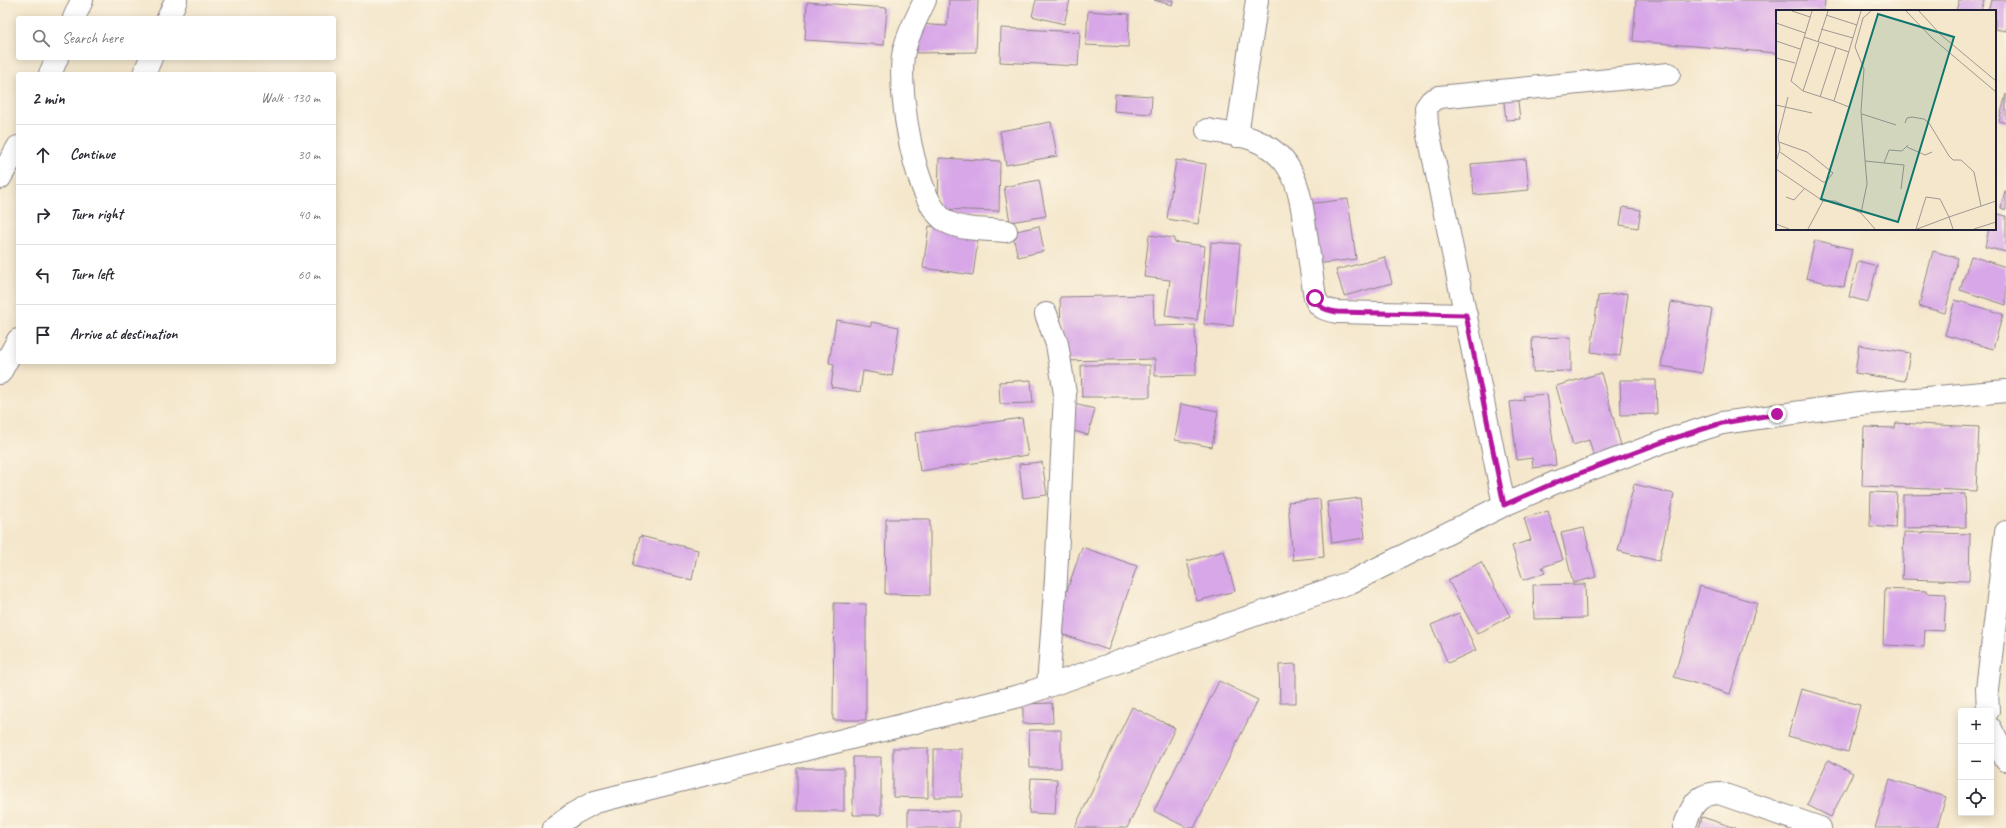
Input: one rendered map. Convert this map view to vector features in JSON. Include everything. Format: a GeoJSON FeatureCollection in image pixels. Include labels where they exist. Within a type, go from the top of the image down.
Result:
{"type":"FeatureCollection","features":[{"type":"Feature","properties":{"kind":"street"},"geometry":{"type":"LineString","coordinates":[[75,16],[82,0]]}},
{"type":"Feature","properties":{"kind":"street"},"geometry":{"type":"LineString","coordinates":[[169,16],[176,0]]}},
{"type":"Feature","properties":{"kind":"street"},"geometry":{"type":"LineString","coordinates":[[925,0],[912,27],[903,56],[903,90],[907,124],[919,180],[934,209],[947,222],[964,227],[1006,231]]}},
{"type":"Feature","properties":{"kind":"street"},"geometry":{"type":"LineString","coordinates":[[1237,136],[1257,0]]}},
{"type":"Feature","properties":{"kind":"street"},"geometry":{"type":"LineString","coordinates":[[51,72],[56,60]]}},
{"type":"Feature","properties":{"kind":"street"},"geometry":{"type":"LineString","coordinates":[[145,72],[150,60]]}},
{"type":"Feature","properties":{"kind":"street"},"geometry":{"type":"LineString","coordinates":[[1504,505],[1426,117],[1426,108],[1431,101],[1439,97],[1669,74]]}},
{"type":"Feature","properties":{"kind":"street"},"geometry":{"type":"LineString","coordinates":[[1207,130],[1252,139],[1272,150],[1284,161],[1292,172],[1300,192],[1315,298],[1318,306],[1326,310],[1337,312],[1466,315]]}},
{"type":"Feature","properties":{"kind":"street"},"geometry":{"type":"LineString","coordinates":[[0,178],[16,150]]}},
{"type":"Feature","properties":{"kind":"street"},"geometry":{"type":"LineString","coordinates":[[1046,314],[1057,344],[1065,394],[1056,578],[1048,686]]}},
{"type":"Feature","properties":{"kind":"street"},"geometry":{"type":"LineString","coordinates":[[0,373],[16,344]]}},
{"type":"Feature","properties":{"kind":"street"},"geometry":{"type":"LineString","coordinates":[[554,828],[573,814],[595,802],[1001,701],[1351,582],[1504,505],[1554,483],[1668,440],[1722,423],[1859,404],[2006,391]]}},
{"type":"Feature","properties":{"kind":"street"},"geometry":{"type":"LineString","coordinates":[[1988,708],[1987,689],[2006,532]]}},
{"type":"Feature","properties":{"kind":"street"},"geometry":{"type":"LineString","coordinates":[[1994,735],[2006,760]]}},
{"type":"Feature","properties":{"kind":"street"},"geometry":{"type":"LineString","coordinates":[[1684,828],[1696,802],[1708,794],[1718,793],[1820,828]]}},
{"type":"Feature","properties":{"kind":"building"},"geometry":{"type":"Polygon","coordinates":[[[949,0],[978,0],[976,52],[917,53],[917,24],[947,26],[949,0]]]}},
{"type":"Feature","properties":{"kind":"building"},"geometry":{"type":"Polygon","coordinates":[[[1036,0],[1070,0],[1064,24],[1032,16],[1036,0]]]}},
{"type":"Feature","properties":{"kind":"building"},"geometry":{"type":"Polygon","coordinates":[[[1154,0],[1173,0],[1172,5],[1154,0]]]}},
{"type":"Feature","properties":{"kind":"building"},"geometry":{"type":"Polygon","coordinates":[[[1636,0],[1825,0],[1824,10],[1776,10],[1776,53],[1633,41],[1636,0]]]}},
{"type":"Feature","properties":{"kind":"building"},"geometry":{"type":"Polygon","coordinates":[[[1959,0],[1984,0],[1981,10],[1956,10],[1959,0]]]}},
{"type":"Feature","properties":{"kind":"building"},"geometry":{"type":"Polygon","coordinates":[[[1991,0],[2006,0],[2006,31],[1996,29],[1996,10],[1988,10],[1991,0]]]}},
{"type":"Feature","properties":{"kind":"building"},"geometry":{"type":"Polygon","coordinates":[[[807,2],[887,8],[884,45],[805,40],[807,2]]]}},
{"type":"Feature","properties":{"kind":"building"},"geometry":{"type":"Polygon","coordinates":[[[1088,11],[1129,14],[1128,47],[1086,45],[1088,11]]]}},
{"type":"Feature","properties":{"kind":"building"},"geometry":{"type":"Polygon","coordinates":[[[1001,28],[1080,32],[1078,66],[1000,62],[1001,28]]]}},
{"type":"Feature","properties":{"kind":"building"},"geometry":{"type":"Polygon","coordinates":[[[1517,93],[1520,119],[1506,120],[1503,94],[1517,93]]]}},
{"type":"Feature","properties":{"kind":"building"},"geometry":{"type":"Polygon","coordinates":[[[1115,94],[1152,96],[1151,114],[1114,111],[1115,94]]]}},
{"type":"Feature","properties":{"kind":"building"},"geometry":{"type":"Polygon","coordinates":[[[2006,94],[2006,123],[1999,121],[2006,94]]]}},
{"type":"Feature","properties":{"kind":"building"},"geometry":{"type":"Polygon","coordinates":[[[1051,122],[1057,156],[1006,165],[1000,131],[1051,122]]]}},
{"type":"Feature","properties":{"kind":"building"},"geometry":{"type":"Polygon","coordinates":[[[939,158],[1000,161],[999,211],[938,209],[939,158]]]}},
{"type":"Feature","properties":{"kind":"building"},"geometry":{"type":"Polygon","coordinates":[[[1526,159],[1529,190],[1474,195],[1471,164],[1526,159]]]}},
{"type":"Feature","properties":{"kind":"building"},"geometry":{"type":"Polygon","coordinates":[[[1176,160],[1206,164],[1198,224],[1167,219],[1176,160]]]}},
{"type":"Feature","properties":{"kind":"building"},"geometry":{"type":"Polygon","coordinates":[[[1039,180],[1046,216],[1010,222],[1004,187],[1039,180]]]}},
{"type":"Feature","properties":{"kind":"building"},"geometry":{"type":"Polygon","coordinates":[[[2006,191],[2006,210],[2001,208],[2006,191]]]}},
{"type":"Feature","properties":{"kind":"building"},"geometry":{"type":"Polygon","coordinates":[[[1348,199],[1356,259],[1316,264],[1308,204],[1348,199]]]}},
{"type":"Feature","properties":{"kind":"building"},"geometry":{"type":"Polygon","coordinates":[[[1623,207],[1641,210],[1638,228],[1620,225],[1623,207]]]}},
{"type":"Feature","properties":{"kind":"building"},"geometry":{"type":"Polygon","coordinates":[[[1996,213],[2006,216],[2006,252],[1985,247],[1989,230],[1996,230],[1996,213]]]}},
{"type":"Feature","properties":{"kind":"building"},"geometry":{"type":"Polygon","coordinates":[[[929,226],[979,233],[973,275],[923,268],[929,226]]]}},
{"type":"Feature","properties":{"kind":"building"},"geometry":{"type":"Polygon","coordinates":[[[1039,226],[1044,251],[1018,257],[1012,232],[1039,226]]]}},
{"type":"Feature","properties":{"kind":"building"},"geometry":{"type":"Polygon","coordinates":[[[1149,235],[1174,238],[1174,242],[1205,246],[1197,320],[1165,316],[1170,280],[1144,277],[1149,235]]]}},
{"type":"Feature","properties":{"kind":"building"},"geometry":{"type":"Polygon","coordinates":[[[1815,240],[1852,249],[1844,287],[1806,278],[1815,240]]]}},
{"type":"Feature","properties":{"kind":"building"},"geometry":{"type":"Polygon","coordinates":[[[1211,242],[1240,244],[1233,326],[1204,324],[1211,242]]]}},
{"type":"Feature","properties":{"kind":"building"},"geometry":{"type":"Polygon","coordinates":[[[1933,251],[1958,258],[1945,313],[1919,306],[1933,251]]]}},
{"type":"Feature","properties":{"kind":"building"},"geometry":{"type":"Polygon","coordinates":[[[1971,256],[2006,267],[2006,305],[1960,290],[1971,256]]]}},
{"type":"Feature","properties":{"kind":"building"},"geometry":{"type":"Polygon","coordinates":[[[1385,257],[1392,283],[1344,296],[1336,270],[1385,257]]]}},
{"type":"Feature","properties":{"kind":"building"},"geometry":{"type":"Polygon","coordinates":[[[1858,261],[1877,266],[1868,302],[1849,297],[1858,261]]]}},
{"type":"Feature","properties":{"kind":"building"},"geometry":{"type":"Polygon","coordinates":[[[1628,293],[1620,356],[1591,352],[1598,296],[1628,293]]]}},
{"type":"Feature","properties":{"kind":"building"},"geometry":{"type":"Polygon","coordinates":[[[1153,295],[1154,326],[1195,325],[1196,375],[1155,376],[1155,359],[1062,361],[1060,297],[1153,295]]]}},
{"type":"Feature","properties":{"kind":"building"},"geometry":{"type":"Polygon","coordinates":[[[1955,300],[2003,314],[1993,349],[1945,335],[1955,300]]]}},
{"type":"Feature","properties":{"kind":"building"},"geometry":{"type":"Polygon","coordinates":[[[1671,302],[1712,309],[1702,373],[1661,366],[1671,302]]]}},
{"type":"Feature","properties":{"kind":"building"},"geometry":{"type":"Polygon","coordinates":[[[836,320],[871,326],[871,322],[899,327],[892,376],[863,371],[860,392],[831,387],[834,364],[829,363],[836,320]]]}},
{"type":"Feature","properties":{"kind":"building"},"geometry":{"type":"Polygon","coordinates":[[[1571,337],[1571,371],[1533,372],[1532,338],[1571,337]]]}},
{"type":"Feature","properties":{"kind":"building"},"geometry":{"type":"Polygon","coordinates":[[[1859,345],[1910,353],[1905,381],[1855,373],[1859,345]]]}},
{"type":"Feature","properties":{"kind":"building"},"geometry":{"type":"Polygon","coordinates":[[[1081,365],[1150,365],[1150,397],[1082,397],[1081,365]]]}},
{"type":"Feature","properties":{"kind":"building"},"geometry":{"type":"Polygon","coordinates":[[[1601,373],[1622,449],[1594,457],[1589,440],[1573,445],[1556,386],[1601,373]]]}},
{"type":"Feature","properties":{"kind":"building"},"geometry":{"type":"Polygon","coordinates":[[[1031,380],[1033,403],[1000,404],[999,382],[1031,380]]]}},
{"type":"Feature","properties":{"kind":"building"},"geometry":{"type":"Polygon","coordinates":[[[1620,380],[1656,380],[1657,414],[1621,415],[1620,380]]]}},
{"type":"Feature","properties":{"kind":"building"},"geometry":{"type":"Polygon","coordinates":[[[1547,394],[1556,465],[1533,468],[1532,458],[1517,460],[1510,402],[1524,400],[1523,396],[1547,394]]]}},
{"type":"Feature","properties":{"kind":"building"},"geometry":{"type":"Polygon","coordinates":[[[1074,404],[1095,409],[1088,435],[1067,429],[1074,404]]]}},
{"type":"Feature","properties":{"kind":"building"},"geometry":{"type":"Polygon","coordinates":[[[1181,404],[1218,411],[1212,447],[1175,440],[1181,404]]]}},
{"type":"Feature","properties":{"kind":"building"},"geometry":{"type":"Polygon","coordinates":[[[1022,418],[1028,455],[920,471],[915,433],[1022,418]]]}},
{"type":"Feature","properties":{"kind":"building"},"geometry":{"type":"Polygon","coordinates":[[[1896,423],[1979,427],[1976,491],[1862,486],[1864,427],[1895,428],[1896,423]]]}},
{"type":"Feature","properties":{"kind":"building"},"geometry":{"type":"Polygon","coordinates":[[[1042,462],[1047,495],[1023,498],[1019,464],[1042,462]]]}},
{"type":"Feature","properties":{"kind":"building"},"geometry":{"type":"Polygon","coordinates":[[[1634,484],[1674,494],[1659,561],[1618,551],[1634,484]]]}},
{"type":"Feature","properties":{"kind":"building"},"geometry":{"type":"Polygon","coordinates":[[[1871,492],[1897,493],[1895,528],[1870,526],[1871,492]]]}},
{"type":"Feature","properties":{"kind":"building"},"geometry":{"type":"Polygon","coordinates":[[[1965,494],[1966,527],[1903,528],[1903,495],[1965,494]]]}},
{"type":"Feature","properties":{"kind":"building"},"geometry":{"type":"Polygon","coordinates":[[[1360,498],[1365,538],[1332,543],[1327,502],[1360,498]]]}},
{"type":"Feature","properties":{"kind":"building"},"geometry":{"type":"Polygon","coordinates":[[[1320,499],[1324,557],[1293,560],[1288,502],[1320,499]]]}},
{"type":"Feature","properties":{"kind":"building"},"geometry":{"type":"Polygon","coordinates":[[[1548,511],[1563,560],[1542,567],[1545,573],[1523,580],[1512,546],[1531,540],[1524,518],[1548,511]]]}},
{"type":"Feature","properties":{"kind":"building"},"geometry":{"type":"Polygon","coordinates":[[[886,519],[930,519],[930,595],[885,594],[886,519]]]}},
{"type":"Feature","properties":{"kind":"building"},"geometry":{"type":"Polygon","coordinates":[[[1584,528],[1596,577],[1573,583],[1561,533],[1584,528]]]}},
{"type":"Feature","properties":{"kind":"building"},"geometry":{"type":"Polygon","coordinates":[[[1904,532],[1970,534],[1969,581],[1902,579],[1904,532]]]}},
{"type":"Feature","properties":{"kind":"building"},"geometry":{"type":"Polygon","coordinates":[[[640,536],[698,550],[692,580],[633,566],[640,536]]]}},
{"type":"Feature","properties":{"kind":"building"},"geometry":{"type":"Polygon","coordinates":[[[1082,547],[1137,566],[1108,650],[1053,631],[1082,547]]]}},
{"type":"Feature","properties":{"kind":"building"},"geometry":{"type":"Polygon","coordinates":[[[1224,551],[1235,591],[1197,601],[1187,561],[1224,551]]]}},
{"type":"Feature","properties":{"kind":"building"},"geometry":{"type":"Polygon","coordinates":[[[1481,562],[1510,616],[1477,634],[1448,580],[1481,562]]]}},
{"type":"Feature","properties":{"kind":"building"},"geometry":{"type":"Polygon","coordinates":[[[1585,584],[1586,618],[1534,619],[1533,585],[1585,584]]]}},
{"type":"Feature","properties":{"kind":"building"},"geometry":{"type":"Polygon","coordinates":[[[1700,586],[1757,603],[1730,694],[1674,677],[1700,586]]]}},
{"type":"Feature","properties":{"kind":"building"},"geometry":{"type":"Polygon","coordinates":[[[1885,589],[1926,591],[1926,593],[1946,594],[1944,631],[1925,630],[1924,647],[1883,645],[1885,589]]]}},
{"type":"Feature","properties":{"kind":"building"},"geometry":{"type":"Polygon","coordinates":[[[834,603],[866,604],[866,720],[833,720],[834,603]]]}},
{"type":"Feature","properties":{"kind":"building"},"geometry":{"type":"Polygon","coordinates":[[[1459,613],[1476,650],[1448,663],[1431,625],[1459,613]]]}},
{"type":"Feature","properties":{"kind":"building"},"geometry":{"type":"Polygon","coordinates":[[[1296,664],[1296,703],[1280,703],[1279,665],[1296,664]]]}},
{"type":"Feature","properties":{"kind":"building"},"geometry":{"type":"Polygon","coordinates":[[[1219,681],[1258,700],[1194,828],[1188,828],[1154,811],[1219,681]]]}},
{"type":"Feature","properties":{"kind":"building"},"geometry":{"type":"Polygon","coordinates":[[[1801,689],[1860,705],[1848,752],[1788,736],[1801,689]]]}},
{"type":"Feature","properties":{"kind":"building"},"geometry":{"type":"Polygon","coordinates":[[[1052,703],[1053,723],[1023,724],[1023,704],[1052,703]]]}},
{"type":"Feature","properties":{"kind":"building"},"geometry":{"type":"Polygon","coordinates":[[[1132,707],[1175,728],[1127,828],[1077,828],[1075,827],[1132,707]]]}},
{"type":"Feature","properties":{"kind":"building"},"geometry":{"type":"Polygon","coordinates":[[[1029,730],[1061,730],[1061,768],[1030,768],[1029,730]]]}},
{"type":"Feature","properties":{"kind":"building"},"geometry":{"type":"Polygon","coordinates":[[[893,748],[928,748],[928,798],[893,797],[893,748]]]}},
{"type":"Feature","properties":{"kind":"building"},"geometry":{"type":"Polygon","coordinates":[[[934,749],[962,749],[962,797],[934,797],[934,749]]]}},
{"type":"Feature","properties":{"kind":"building"},"geometry":{"type":"Polygon","coordinates":[[[853,757],[881,757],[881,815],[853,815],[853,757]]]}},
{"type":"Feature","properties":{"kind":"building"},"geometry":{"type":"Polygon","coordinates":[[[1828,760],[1853,773],[1831,817],[1807,805],[1828,760]]]}},
{"type":"Feature","properties":{"kind":"building"},"geometry":{"type":"Polygon","coordinates":[[[797,768],[844,768],[844,811],[797,811],[797,768]]]}},
{"type":"Feature","properties":{"kind":"building"},"geometry":{"type":"Polygon","coordinates":[[[1031,778],[1057,779],[1055,814],[1029,813],[1031,778]]]}},
{"type":"Feature","properties":{"kind":"building"},"geometry":{"type":"Polygon","coordinates":[[[1890,779],[1946,797],[1937,828],[1875,828],[1890,779]]]}},
{"type":"Feature","properties":{"kind":"building"},"geometry":{"type":"Polygon","coordinates":[[[908,810],[959,811],[959,828],[908,828],[908,810]]]}},
{"type":"Feature","properties":{"kind":"building"},"geometry":{"type":"Polygon","coordinates":[[[1702,817],[1736,828],[1699,828],[1702,817]]]}},
{"type":"Feature","properties":{"kind":"route"},"geometry":{"type":"LineString","coordinates":[[1315,298],[1318,306],[1326,310],[1337,312],[1466,315],[1504,505],[1554,483],[1668,440],[1722,423],[1777,414]]}}]}
